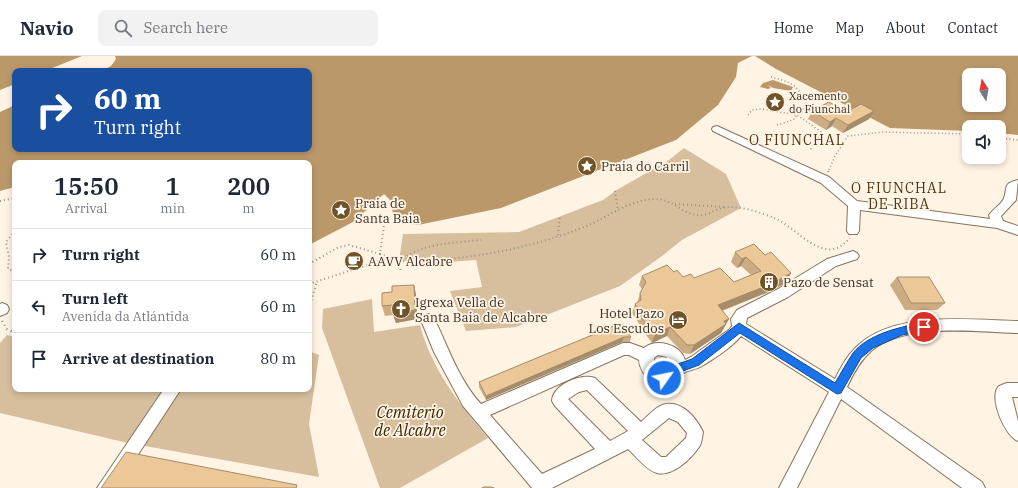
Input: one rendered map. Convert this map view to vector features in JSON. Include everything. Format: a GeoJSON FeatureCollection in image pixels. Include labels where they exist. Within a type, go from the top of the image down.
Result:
{"type":"FeatureCollection","features":[{"type":"Feature","properties":{"kind":"street"},"geometry":{"type":"LineString","coordinates":[[717,129],[825,180],[854,205],[998,224],[1018,231]]}},
{"type":"Feature","properties":{"kind":"street"},"geometry":{"type":"LineString","coordinates":[[998,224],[995,216],[1010,200],[1010,190],[1014,185],[1018,184]]}},
{"type":"Feature","properties":{"kind":"street"},"geometry":{"type":"LineString","coordinates":[[853,231],[854,205]]}},
{"type":"Feature","properties":{"kind":"street"},"geometry":{"type":"LineString","coordinates":[[679,368],[675,356],[665,350],[654,350],[646,356],[645,363],[647,367],[658,377],[671,377],[676,374],[679,368],[696,362],[735,333],[739,327],[738,319],[742,314],[783,293],[832,262],[853,256]]}},
{"type":"Feature","properties":{"kind":"street"},"geometry":{"type":"LineString","coordinates":[[428,320],[444,357],[468,400],[542,487],[549,479],[608,451],[635,436],[590,383],[584,383],[563,394],[560,401],[608,451]]}},
{"type":"Feature","properties":{"kind":"street"},"geometry":{"type":"LineString","coordinates":[[739,327],[852,398],[976,488]]}},
{"type":"Feature","properties":{"kind":"street"},"geometry":{"type":"LineString","coordinates":[[788,488],[837,389],[858,355],[870,345],[901,331],[932,327],[1018,327]]}},
{"type":"Feature","properties":{"kind":"street"},"geometry":{"type":"LineString","coordinates":[[479,414],[488,408],[623,349],[630,349],[646,356]]}},
{"type":"Feature","properties":{"kind":"street"},"geometry":{"type":"LineString","coordinates":[[1018,390],[1007,390],[1004,392],[1004,396],[1008,418],[1018,433]]}},
{"type":"Feature","properties":{"kind":"street"},"geometry":{"type":"LineString","coordinates":[[106,488],[171,392]]}},
{"type":"Feature","properties":{"kind":"path"},"geometry":{"type":"LineString","coordinates":[[771,77],[790,83],[797,88],[807,107],[817,113]]}},
{"type":"Feature","properties":{"kind":"path"},"geometry":{"type":"LineString","coordinates":[[777,125],[790,122],[802,109],[807,107],[821,107]]}},
{"type":"Feature","properties":{"kind":"path"},"geometry":{"type":"LineString","coordinates":[[748,115],[752,110],[761,109],[797,115],[822,131],[824,134],[814,141],[810,151]]}},
{"type":"Feature","properties":{"kind":"path"},"geometry":{"type":"LineString","coordinates":[[825,180],[835,156],[848,136],[884,132],[962,134]]}},
{"type":"Feature","properties":{"kind":"path"},"geometry":{"type":"LineString","coordinates":[[1006,139],[1018,140]]}},
{"type":"Feature","properties":{"kind":"path"},"geometry":{"type":"LineString","coordinates":[[615,191],[618,211]]}},
{"type":"Feature","properties":{"kind":"path"},"geometry":{"type":"LineString","coordinates":[[0,201],[12,199]]}},
{"type":"Feature","properties":{"kind":"path"},"geometry":{"type":"LineString","coordinates":[[312,262],[339,247],[349,245],[399,261],[478,256],[522,246],[581,229],[618,211],[650,199],[662,200],[689,213],[707,216],[727,207]]}},
{"type":"Feature","properties":{"kind":"path"},"geometry":{"type":"LineString","coordinates":[[673,204],[727,207],[749,211],[778,220],[804,239],[828,249],[838,248],[846,243],[851,238],[853,231]]}},
{"type":"Feature","properties":{"kind":"path"},"geometry":{"type":"LineString","coordinates":[[558,235],[560,216]]}},
{"type":"Feature","properties":{"kind":"path"},"geometry":{"type":"LineString","coordinates":[[380,254],[384,226]]}},
{"type":"Feature","properties":{"kind":"path"},"geometry":{"type":"LineString","coordinates":[[12,235],[6,242],[9,257],[8,269],[12,270]]}},
{"type":"Feature","properties":{"kind":"path"},"geometry":{"type":"LineString","coordinates":[[399,261],[407,254],[432,246],[481,240]]}},
{"type":"Feature","properties":{"kind":"path"},"geometry":{"type":"LineString","coordinates":[[312,283],[390,258]]}},
{"type":"Feature","properties":{"kind":"path"},"geometry":{"type":"LineString","coordinates":[[399,261],[401,271]]}},
{"type":"Feature","properties":{"kind":"path"},"geometry":{"type":"LineString","coordinates":[[312,298],[317,282]]}},
{"type":"Feature","properties":{"kind":"green space"},"geometry":{"type":"Polygon","coordinates":[[[684,148],[726,174],[741,208],[682,240],[620,286],[516,327],[466,331],[450,291],[482,287],[476,260],[407,265],[407,261],[399,261],[403,234],[519,232],[603,200],[615,191],[669,160],[684,148]]]}},
{"type":"Feature","properties":{"kind":"green space","name":"Cemiterio de Alcabre"},"geometry":{"type":"Polygon","coordinates":[[[372,299],[374,332],[420,325],[431,356],[447,385],[488,438],[400,488],[380,488],[322,328],[323,309],[372,299]]]}},
{"type":"Feature","properties":{"kind":"green space"},"geometry":{"type":"Polygon","coordinates":[[[7,335],[12,336],[12,392],[312,392],[312,352],[319,355],[309,424],[319,477],[128,443],[0,413],[0,343],[7,335]]]}},
{"type":"Feature","properties":{"kind":"shaded area"},"geometry":{"type":"Polygon","coordinates":[[[0,56],[82,56],[52,68],[12,68],[12,85],[0,90],[0,56]]]}},
{"type":"Feature","properties":{"kind":"shaded area"},"geometry":{"type":"Polygon","coordinates":[[[115,56],[752,56],[738,63],[736,77],[718,105],[676,140],[501,208],[418,225],[394,221],[391,201],[384,194],[353,222],[312,243],[312,160],[12,160],[12,188],[0,191],[0,112],[12,106],[12,152],[312,152],[312,68],[107,68],[111,66],[116,59],[115,56]]]}},
{"type":"Feature","properties":{"kind":"shaded area"},"geometry":{"type":"Polygon","coordinates":[[[755,56],[1018,56],[1018,135],[1006,134],[1006,120],[962,120],[962,131],[890,128],[776,69],[755,56]]]}},
{"type":"Feature","properties":{"kind":"shaded area"},"geometry":{"type":"Polygon","coordinates":[[[773,80],[793,87],[791,91],[773,88],[768,85],[771,88],[768,89],[760,87],[763,83],[773,80]]]}},
{"type":"Feature","properties":{"kind":"building"},"geometry":{"type":"Polygon","coordinates":[[[829,102],[846,112],[861,104],[874,111],[848,125],[836,118],[830,122],[812,111],[829,102]]]}},
{"type":"Feature","properties":{"kind":"building"},"geometry":{"type":"Polygon","coordinates":[[[754,244],[765,255],[771,252],[791,273],[771,284],[718,305],[729,319],[724,321],[726,324],[694,345],[687,345],[670,327],[655,334],[642,318],[645,318],[635,304],[641,300],[640,293],[646,282],[642,276],[667,265],[674,272],[677,270],[683,277],[691,274],[694,278],[720,268],[734,282],[761,271],[746,257],[742,259],[735,252],[754,244]]]}},
{"type":"Feature","properties":{"kind":"building"},"geometry":{"type":"Polygon","coordinates":[[[897,277],[929,277],[945,303],[911,303],[897,277]]]}},
{"type":"Feature","properties":{"kind":"building"},"geometry":{"type":"Polygon","coordinates":[[[414,285],[415,310],[393,314],[393,305],[382,306],[382,293],[392,292],[392,286],[414,285]]]}},
{"type":"Feature","properties":{"kind":"building"},"geometry":{"type":"Polygon","coordinates":[[[621,323],[631,337],[624,337],[486,396],[479,382],[621,323]]]}},
{"type":"Feature","properties":{"kind":"building"},"geometry":{"type":"Polygon","coordinates":[[[126,452],[297,485],[296,488],[101,488],[126,452]]]}},
{"type":"Feature","properties":{"kind":"place","name":"Xacemento do Fiunchal"},"geometry":{"type":"Point","coordinates":[775,102]}},
{"type":"Feature","properties":{"kind":"place","name":"Praia do Carril"},"geometry":{"type":"Point","coordinates":[587,166]}},
{"type":"Feature","properties":{"kind":"place","name":"Praia de Santa Baia"},"geometry":{"type":"Point","coordinates":[341,210]}},
{"type":"Feature","properties":{"kind":"place","name":"AAVV Alcabre"},"geometry":{"type":"Point","coordinates":[354,261]}},
{"type":"Feature","properties":{"kind":"place","name":"Pazo de Sensat"},"geometry":{"type":"Point","coordinates":[769,282]}},
{"type":"Feature","properties":{"kind":"place","name":"Igrexa Vella de Santa Baia de Alcabre"},"geometry":{"type":"Point","coordinates":[401,309]}},
{"type":"Feature","properties":{"kind":"place","name":"Hotel Pazo Los Escudos"},"geometry":{"type":"Point","coordinates":[678,320]}},
{"type":"Feature","properties":{"kind":"district","name":"O FIUNCHAL"},"geometry":{"type":"Point","coordinates":[797,140]}},
{"type":"Feature","properties":{"kind":"district","name":"O FIUNCHAL DE RIBA"},"geometry":{"type":"Point","coordinates":[899,196]}},
{"type":"Feature","properties":{"kind":"route"},"geometry":{"type":"LineString","coordinates":[[664,378],[671,377],[676,374],[679,368],[686,367],[696,362],[735,333],[739,327],[822,381],[837,389],[858,355],[870,345],[884,336],[924,327]]}}]}
